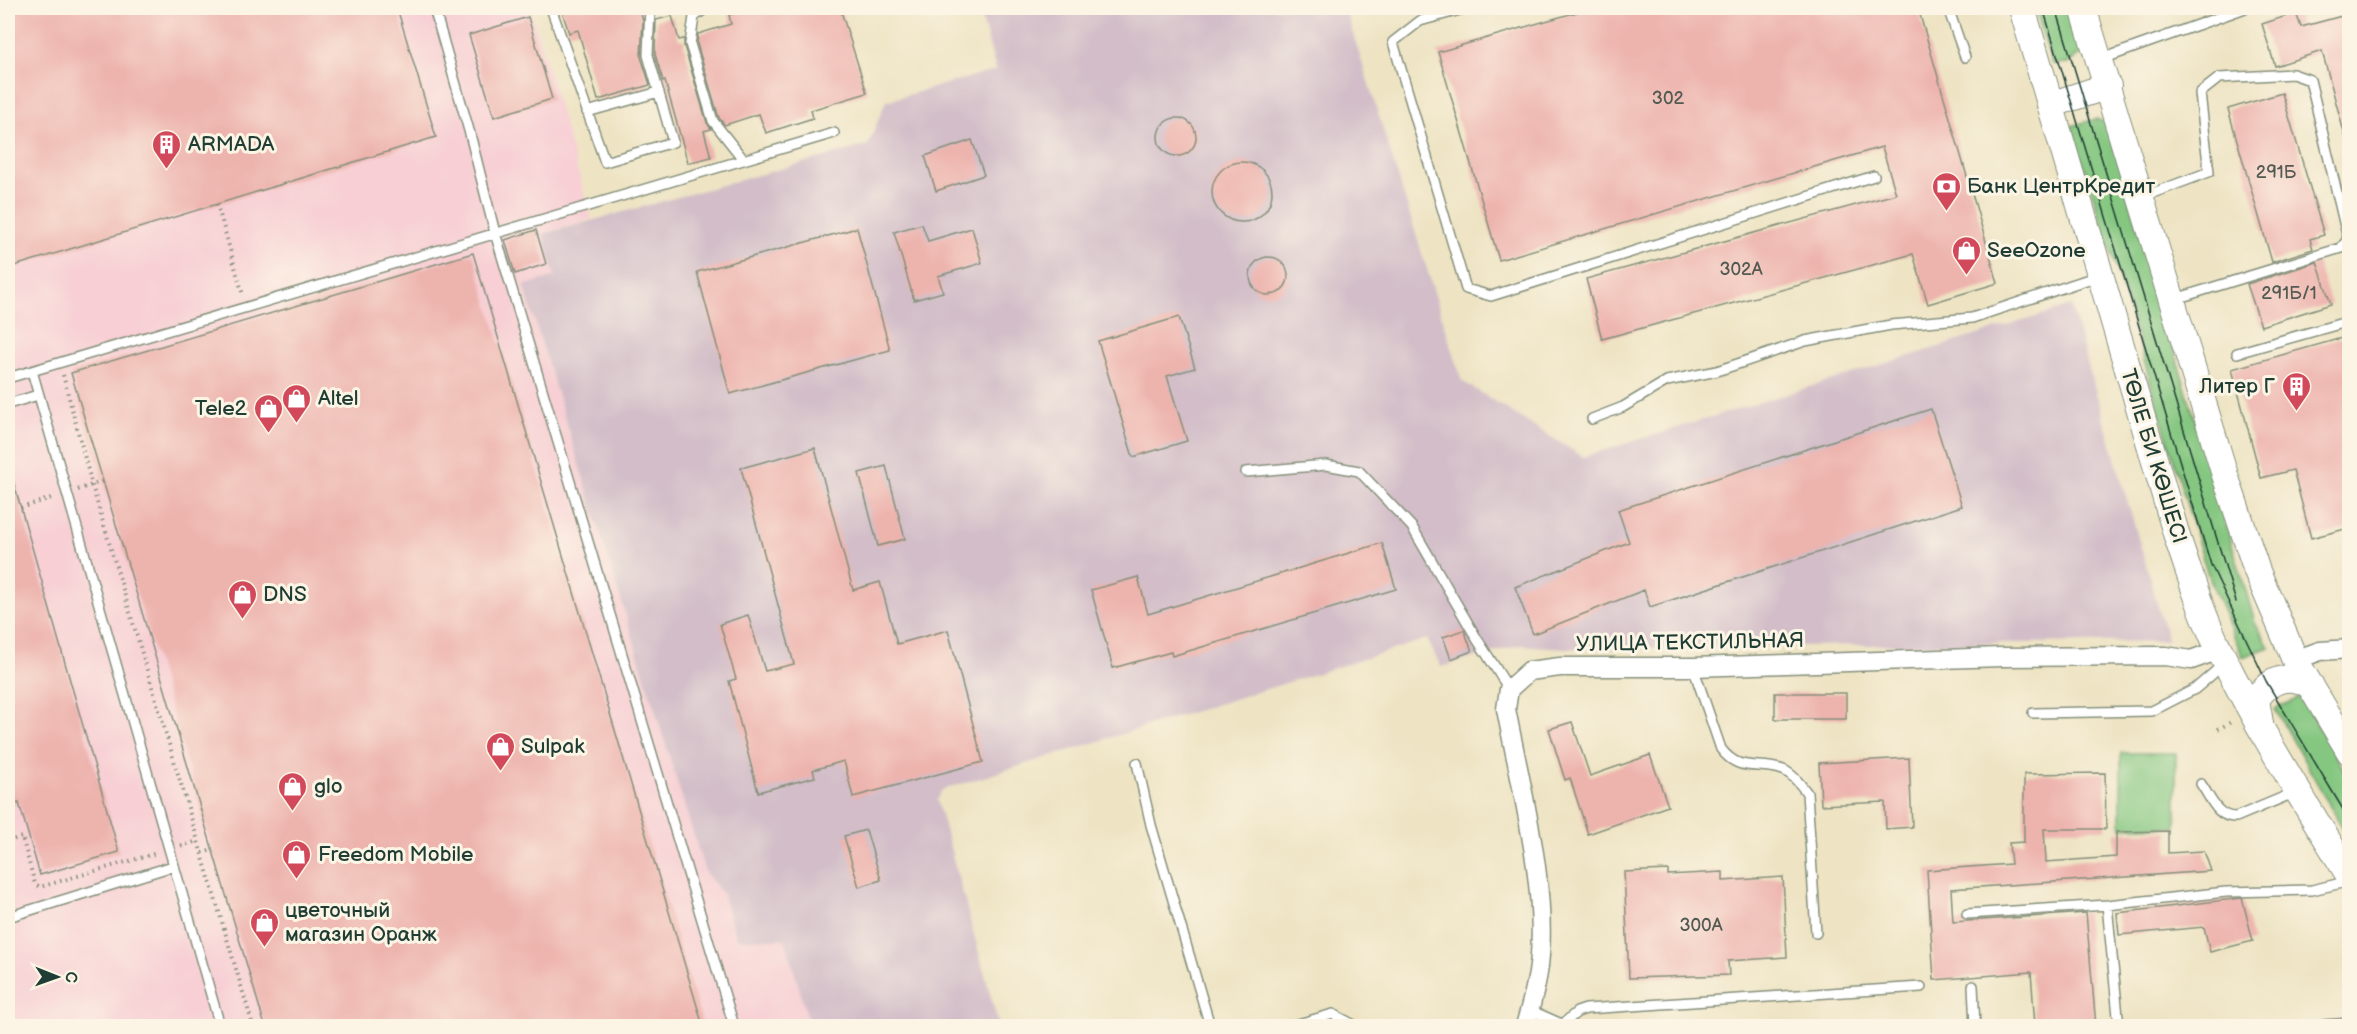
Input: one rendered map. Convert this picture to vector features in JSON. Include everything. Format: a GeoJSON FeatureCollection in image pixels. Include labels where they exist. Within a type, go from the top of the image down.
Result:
{"type":"FeatureCollection","features":[{"type":"Feature","properties":{"kind":"main road","name":"ТӨЛЕ БИ КӨШЕСІ"},"geometry":{"type":"LineString","coordinates":[[2022,8],[2178,540],[2204,614],[2222,656],[2260,727],[2349,879]]}},
{"type":"Feature","properties":{"kind":"main road"},"geometry":{"type":"LineString","coordinates":[[2084,8],[2257,572],[2295,660],[2349,752]]}},
{"type":"Feature","properties":{"kind":"main road"},"geometry":{"type":"LineString","coordinates":[[2050,105],[2108,86]]}},
{"type":"Feature","properties":{"kind":"main road"},"geometry":{"type":"LineString","coordinates":[[2260,727],[2256,700],[2262,689],[2286,678],[2299,678],[2311,686]]}},
{"type":"Feature","properties":{"kind":"street"},"geometry":{"type":"LineString","coordinates":[[2295,660],[2320,651],[2349,649]]}},
{"type":"Feature","properties":{"kind":"street","name":"УЛИЦА ТЕКСТИЛЬНАЯ"},"geometry":{"type":"LineString","coordinates":[[1509,689],[1530,671],[1560,667],[1693,667],[2002,657],[2166,656],[2191,660],[2222,656]]}},
{"type":"Feature","properties":{"kind":"street"},"geometry":{"type":"LineString","coordinates":[[1509,689],[1506,709],[1537,879],[1540,937],[1538,972],[1527,1018]]}},
{"type":"Feature","properties":{"kind":"lane"},"geometry":{"type":"LineString","coordinates":[[434,8],[495,233],[734,1026]]}},
{"type":"Feature","properties":{"kind":"lane"},"geometry":{"type":"LineString","coordinates":[[551,8],[604,162],[673,142],[648,54],[650,8]]}},
{"type":"Feature","properties":{"kind":"lane"},"geometry":{"type":"LineString","coordinates":[[706,8],[694,17],[690,44],[713,121],[743,159]]}},
{"type":"Feature","properties":{"kind":"lane"},"geometry":{"type":"LineString","coordinates":[[1467,8],[1420,21],[1393,42],[1466,289],[1491,296],[1874,176]]}},
{"type":"Feature","properties":{"kind":"lane"},"geometry":{"type":"LineString","coordinates":[[1948,8],[1965,57]]}},
{"type":"Feature","properties":{"kind":"lane"},"geometry":{"type":"LineString","coordinates":[[2099,60],[2245,8]]}},
{"type":"Feature","properties":{"kind":"lane"},"geometry":{"type":"LineString","coordinates":[[2141,197],[2210,172],[2200,93],[2218,78],[2293,74],[2310,80],[2349,239],[2341,248],[2172,300]]}},
{"type":"Feature","properties":{"kind":"lane"},"geometry":{"type":"LineString","coordinates":[[587,112],[659,92]]}},
{"type":"Feature","properties":{"kind":"lane"},"geometry":{"type":"LineString","coordinates":[[8,378],[834,133]]}},
{"type":"Feature","properties":{"kind":"lane"},"geometry":{"type":"LineString","coordinates":[[1592,419],[1623,407],[1667,381],[1717,371],[1805,341],[1891,325],[1972,318],[2100,276]]}},
{"type":"Feature","properties":{"kind":"lane"},"geometry":{"type":"LineString","coordinates":[[2237,353],[2349,321]]}},
{"type":"Feature","properties":{"kind":"lane"},"geometry":{"type":"LineString","coordinates":[[32,371],[172,866],[220,1026]]}},
{"type":"Feature","properties":{"kind":"lane"},"geometry":{"type":"LineString","coordinates":[[8,404],[38,395]]}},
{"type":"Feature","properties":{"kind":"lane"},"geometry":{"type":"LineString","coordinates":[[1246,472],[1326,465],[1359,471],[1412,527],[1509,689]]}},
{"type":"Feature","properties":{"kind":"lane"},"geometry":{"type":"LineString","coordinates":[[2033,713],[2152,711],[2195,689],[2222,656]]}},
{"type":"Feature","properties":{"kind":"lane"},"geometry":{"type":"LineString","coordinates":[[1693,667],[1721,749],[1727,756],[1735,763],[1784,770],[1808,793],[1816,933]]}},
{"type":"Feature","properties":{"kind":"lane"},"geometry":{"type":"LineString","coordinates":[[1137,763],[1151,825],[1210,1026]]}},
{"type":"Feature","properties":{"kind":"lane"},"geometry":{"type":"LineString","coordinates":[[2201,784],[2222,815],[2228,817],[2245,813],[2298,791]]}},
{"type":"Feature","properties":{"kind":"lane"},"geometry":{"type":"LineString","coordinates":[[8,917],[172,866]]}},
{"type":"Feature","properties":{"kind":"lane"},"geometry":{"type":"LineString","coordinates":[[1967,914],[2107,905],[2226,892],[2312,890],[2349,879]]}},
{"type":"Feature","properties":{"kind":"lane"},"geometry":{"type":"LineString","coordinates":[[2107,905],[2119,1026]]}},
{"type":"Feature","properties":{"kind":"lane"},"geometry":{"type":"LineString","coordinates":[[1973,986],[1975,1026]]}},
{"type":"Feature","properties":{"kind":"lane"},"geometry":{"type":"LineString","coordinates":[[1527,1018],[1565,1025],[1577,1012],[1586,1009],[1921,987]]}},
{"type":"Feature","properties":{"kind":"lane"},"geometry":{"type":"LineString","coordinates":[[1291,1026],[1333,1014],[1356,1026]]}},
{"type":"Feature","properties":{"kind":"lane"},"geometry":{"type":"LineString","coordinates":[[2310,1026],[2349,1023]]}},
{"type":"Feature","properties":{"kind":"path"},"geometry":{"type":"LineString","coordinates":[[217,204],[246,307]]}},
{"type":"Feature","properties":{"kind":"path"},"geometry":{"type":"LineString","coordinates":[[59,363],[92,485],[253,1026]]}},
{"type":"Feature","properties":{"kind":"path"},"geometry":{"type":"LineString","coordinates":[[21,508],[52,498]]}},
{"type":"Feature","properties":{"kind":"path"},"geometry":{"type":"LineString","coordinates":[[8,841],[22,837],[35,884],[40,887],[198,841]]}},
{"type":"Feature","properties":{"kind":"path"},"geometry":{"type":"LineString","coordinates":[[202,853],[213,850]]}},
{"type":"Feature","properties":{"kind":"shaded area"},"geometry":{"type":"Polygon","coordinates":[[[8,8],[530,8],[592,219],[543,234],[555,276],[524,287],[705,872],[722,893],[737,939],[785,939],[810,1026],[8,1026],[8,8]]]}},
{"type":"Feature","properties":{"kind":"shaded area"},"geometry":{"type":"Polygon","coordinates":[[[979,8],[1345,8],[1462,381],[1583,457],[2071,306],[2168,641],[1577,649],[1520,645],[1441,667],[1427,639],[942,790],[937,800],[999,1026],[810,1026],[785,939],[737,939],[722,893],[705,872],[524,286],[555,276],[543,234],[868,145],[886,101],[996,70],[979,8]]]}},
{"type":"Feature","properties":{"kind":"green space"},"geometry":{"type":"Polygon","coordinates":[[[2035,8],[2072,8],[2086,51],[2068,63],[2052,64],[2035,8]]]}},
{"type":"Feature","properties":{"kind":"green space"},"geometry":{"type":"Polygon","coordinates":[[[2096,119],[2107,123],[2255,622],[2269,647],[2243,657],[2207,572],[2125,296],[2071,126],[2096,119]]]}},
{"type":"Feature","properties":{"kind":"green space"},"geometry":{"type":"Polygon","coordinates":[[[2301,697],[2349,778],[2349,839],[2275,709],[2301,697]]]}},
{"type":"Feature","properties":{"kind":"green space"},"geometry":{"type":"Polygon","coordinates":[[[2121,753],[2176,753],[2176,827],[2121,827],[2121,753]]]}},
{"type":"Feature","properties":{"kind":"building","name":"ARMADA"},"geometry":{"type":"Polygon","coordinates":[[[8,8],[397,8],[436,137],[8,268],[8,8]]]}},
{"type":"Feature","properties":{"kind":"building"},"geometry":{"type":"Polygon","coordinates":[[[561,8],[639,8],[643,20],[641,57],[650,85],[598,100],[578,30],[569,33],[561,8]]]}},
{"type":"Feature","properties":{"kind":"building"},"geometry":{"type":"Polygon","coordinates":[[[752,8],[840,8],[867,93],[811,110],[813,118],[766,133],[759,114],[725,125],[719,118],[697,44],[698,34],[731,24],[729,15],[752,8]]]}},
{"type":"Feature","properties":{"kind":"building"},"geometry":{"type":"Polygon","coordinates":[[[1591,8],[1918,8],[1998,283],[1928,304],[1913,254],[1602,339],[1586,279],[1896,194],[1882,147],[1499,260],[1438,52],[1591,8]]]}},
{"type":"Feature","properties":{"kind":"building"},"geometry":{"type":"Polygon","coordinates":[[[2296,13],[2301,27],[2349,14],[2349,135],[2345,136],[2322,51],[2275,66],[2262,24],[2296,13]]]}},
{"type":"Feature","properties":{"kind":"building"},"geometry":{"type":"Polygon","coordinates":[[[672,16],[679,40],[684,39],[684,46],[707,123],[711,129],[704,131],[711,157],[688,163],[655,54],[656,20],[672,16]]]}},
{"type":"Feature","properties":{"kind":"building"},"geometry":{"type":"Polygon","coordinates":[[[528,17],[552,99],[494,117],[469,35],[528,17]]]}},
{"type":"Feature","properties":{"kind":"building"},"geometry":{"type":"Polygon","coordinates":[[[2282,93],[2324,235],[2310,239],[2313,249],[2272,262],[2228,109],[2282,93]]]}},
{"type":"Feature","properties":{"kind":"building"},"geometry":{"type":"Polygon","coordinates":[[[1177,118],[1191,123],[1196,137],[1191,151],[1177,156],[1163,151],[1158,137],[1163,123],[1177,118]]]}},
{"type":"Feature","properties":{"kind":"building"},"geometry":{"type":"Polygon","coordinates":[[[972,140],[984,175],[936,191],[925,156],[972,140]]]}},
{"type":"Feature","properties":{"kind":"building"},"geometry":{"type":"Polygon","coordinates":[[[1242,162],[1263,171],[1272,192],[1263,213],[1242,222],[1221,213],[1212,192],[1221,171],[1242,162]]]}},
{"type":"Feature","properties":{"kind":"building"},"geometry":{"type":"Polygon","coordinates":[[[922,224],[928,241],[972,228],[982,263],[938,276],[943,292],[914,300],[894,232],[922,224]]]}},
{"type":"Feature","properties":{"kind":"building"},"geometry":{"type":"Polygon","coordinates":[[[857,228],[890,350],[730,394],[697,272],[857,228]]]}},
{"type":"Feature","properties":{"kind":"building"},"geometry":{"type":"Polygon","coordinates":[[[536,230],[546,264],[515,274],[505,240],[536,230]]]}},
{"type":"Feature","properties":{"kind":"building"},"geometry":{"type":"Polygon","coordinates":[[[473,253],[703,1026],[265,1026],[71,373],[473,253]]]}},
{"type":"Feature","properties":{"kind":"building"},"geometry":{"type":"Polygon","coordinates":[[[1269,257],[1283,262],[1288,276],[1283,290],[1269,295],[1255,290],[1250,276],[1255,262],[1269,257]]]}},
{"type":"Feature","properties":{"kind":"building"},"geometry":{"type":"Polygon","coordinates":[[[2317,262],[2331,304],[2261,326],[2247,284],[2317,262]]]}},
{"type":"Feature","properties":{"kind":"building"},"geometry":{"type":"Polygon","coordinates":[[[1179,317],[1195,368],[1167,376],[1187,441],[1133,457],[1098,341],[1179,317]]]}},
{"type":"Feature","properties":{"kind":"building","name":"Литер Г"},"geometry":{"type":"Polygon","coordinates":[[[2349,336],[2349,528],[2311,538],[2293,470],[2261,478],[2232,369],[2349,336]]]}},
{"type":"Feature","properties":{"kind":"building"},"geometry":{"type":"Polygon","coordinates":[[[1931,409],[1962,506],[1650,607],[1644,590],[1533,634],[1515,587],[1629,542],[1618,510],[1931,409]]]}},
{"type":"Feature","properties":{"kind":"building"},"geometry":{"type":"Polygon","coordinates":[[[815,448],[853,590],[880,582],[897,644],[948,630],[983,762],[853,797],[844,761],[813,770],[815,777],[758,792],[729,681],[736,679],[720,624],[748,615],[765,671],[794,664],[741,468],[815,448]]]}},
{"type":"Feature","properties":{"kind":"building"},"geometry":{"type":"Polygon","coordinates":[[[886,466],[905,539],[878,546],[859,473],[886,466]]]}},
{"type":"Feature","properties":{"kind":"building"},"geometry":{"type":"Polygon","coordinates":[[[8,477],[12,477],[119,852],[40,875],[19,803],[8,806],[8,477]]]}},
{"type":"Feature","properties":{"kind":"building"},"geometry":{"type":"Polygon","coordinates":[[[1382,543],[1396,589],[1172,656],[1171,652],[1113,668],[1091,590],[1138,577],[1148,614],[1382,543]]]}},
{"type":"Feature","properties":{"kind":"building"},"geometry":{"type":"Polygon","coordinates":[[[1464,630],[1472,651],[1451,659],[1443,637],[1464,630]]]}},
{"type":"Feature","properties":{"kind":"building"},"geometry":{"type":"Polygon","coordinates":[[[1775,693],[1846,693],[1846,719],[1775,719],[1775,693]]]}},
{"type":"Feature","properties":{"kind":"building"},"geometry":{"type":"Polygon","coordinates":[[[1572,722],[1590,776],[1650,755],[1668,806],[1588,834],[1570,778],[1565,780],[1549,729],[1572,722]]]}},
{"type":"Feature","properties":{"kind":"building"},"geometry":{"type":"Polygon","coordinates":[[[1909,758],[1912,827],[1886,829],[1885,802],[1821,805],[1819,763],[1909,758]]]}},
{"type":"Feature","properties":{"kind":"building"},"geometry":{"type":"Polygon","coordinates":[[[2105,773],[2106,829],[2044,829],[2046,862],[2116,857],[2116,832],[2168,831],[2168,853],[2204,851],[2211,871],[1951,889],[1953,922],[2086,913],[2096,1026],[2035,1026],[2031,972],[1934,980],[1927,870],[2011,864],[2009,843],[2024,842],[2024,774],[2105,773]]]}},
{"type":"Feature","properties":{"kind":"building"},"geometry":{"type":"Polygon","coordinates":[[[866,830],[881,880],[859,887],[844,836],[866,830]]]}},
{"type":"Feature","properties":{"kind":"building"},"geometry":{"type":"Polygon","coordinates":[[[1668,870],[1668,875],[1723,872],[1723,881],[1783,877],[1787,957],[1728,961],[1729,975],[1629,978],[1624,872],[1668,870]]]}},
{"type":"Feature","properties":{"kind":"building"},"geometry":{"type":"Polygon","coordinates":[[[2242,898],[2253,941],[2210,952],[2204,927],[2119,935],[2117,913],[2242,898]]]}},
{"type":"Feature","properties":{"kind":"tram line"},"geometry":{"type":"LineString","coordinates":[[2043,8],[2211,565],[2266,681],[2350,821]]}},
{"type":"Feature","properties":{"kind":"tram line"},"geometry":{"type":"LineString","coordinates":[[2056,8],[2236,602]]}},
{"type":"Feature","properties":{"kind":"place","name":"ARMADA"},"geometry":{"type":"Point","coordinates":[167,170]}},
{"type":"Feature","properties":{"kind":"place","name":"Банк ЦентрКредит"},"geometry":{"type":"Point","coordinates":[1946,212]}},
{"type":"Feature","properties":{"kind":"place","name":"SeeОzone"},"geometry":{"type":"Point","coordinates":[1966,276]}},
{"type":"Feature","properties":{"kind":"place","name":"Литер Г"},"geometry":{"type":"Point","coordinates":[2296,412]}},
{"type":"Feature","properties":{"kind":"place","name":"Altel"},"geometry":{"type":"Point","coordinates":[297,424]}},
{"type":"Feature","properties":{"kind":"place","name":"Tele2"},"geometry":{"type":"Point","coordinates":[268,434]}},
{"type":"Feature","properties":{"kind":"place","name":"DNS"},"geometry":{"type":"Point","coordinates":[242,620]}},
{"type":"Feature","properties":{"kind":"place","name":"Sulpak"},"geometry":{"type":"Point","coordinates":[500,772]}},
{"type":"Feature","properties":{"kind":"place","name":"glo"},"geometry":{"type":"Point","coordinates":[293,812]}},
{"type":"Feature","properties":{"kind":"place","name":"Freedom Mobile"},"geometry":{"type":"Point","coordinates":[297,880]}},
{"type":"Feature","properties":{"kind":"place","name":"цветочный магазин Оранж"},"geometry":{"type":"Point","coordinates":[264,948]}}]}
